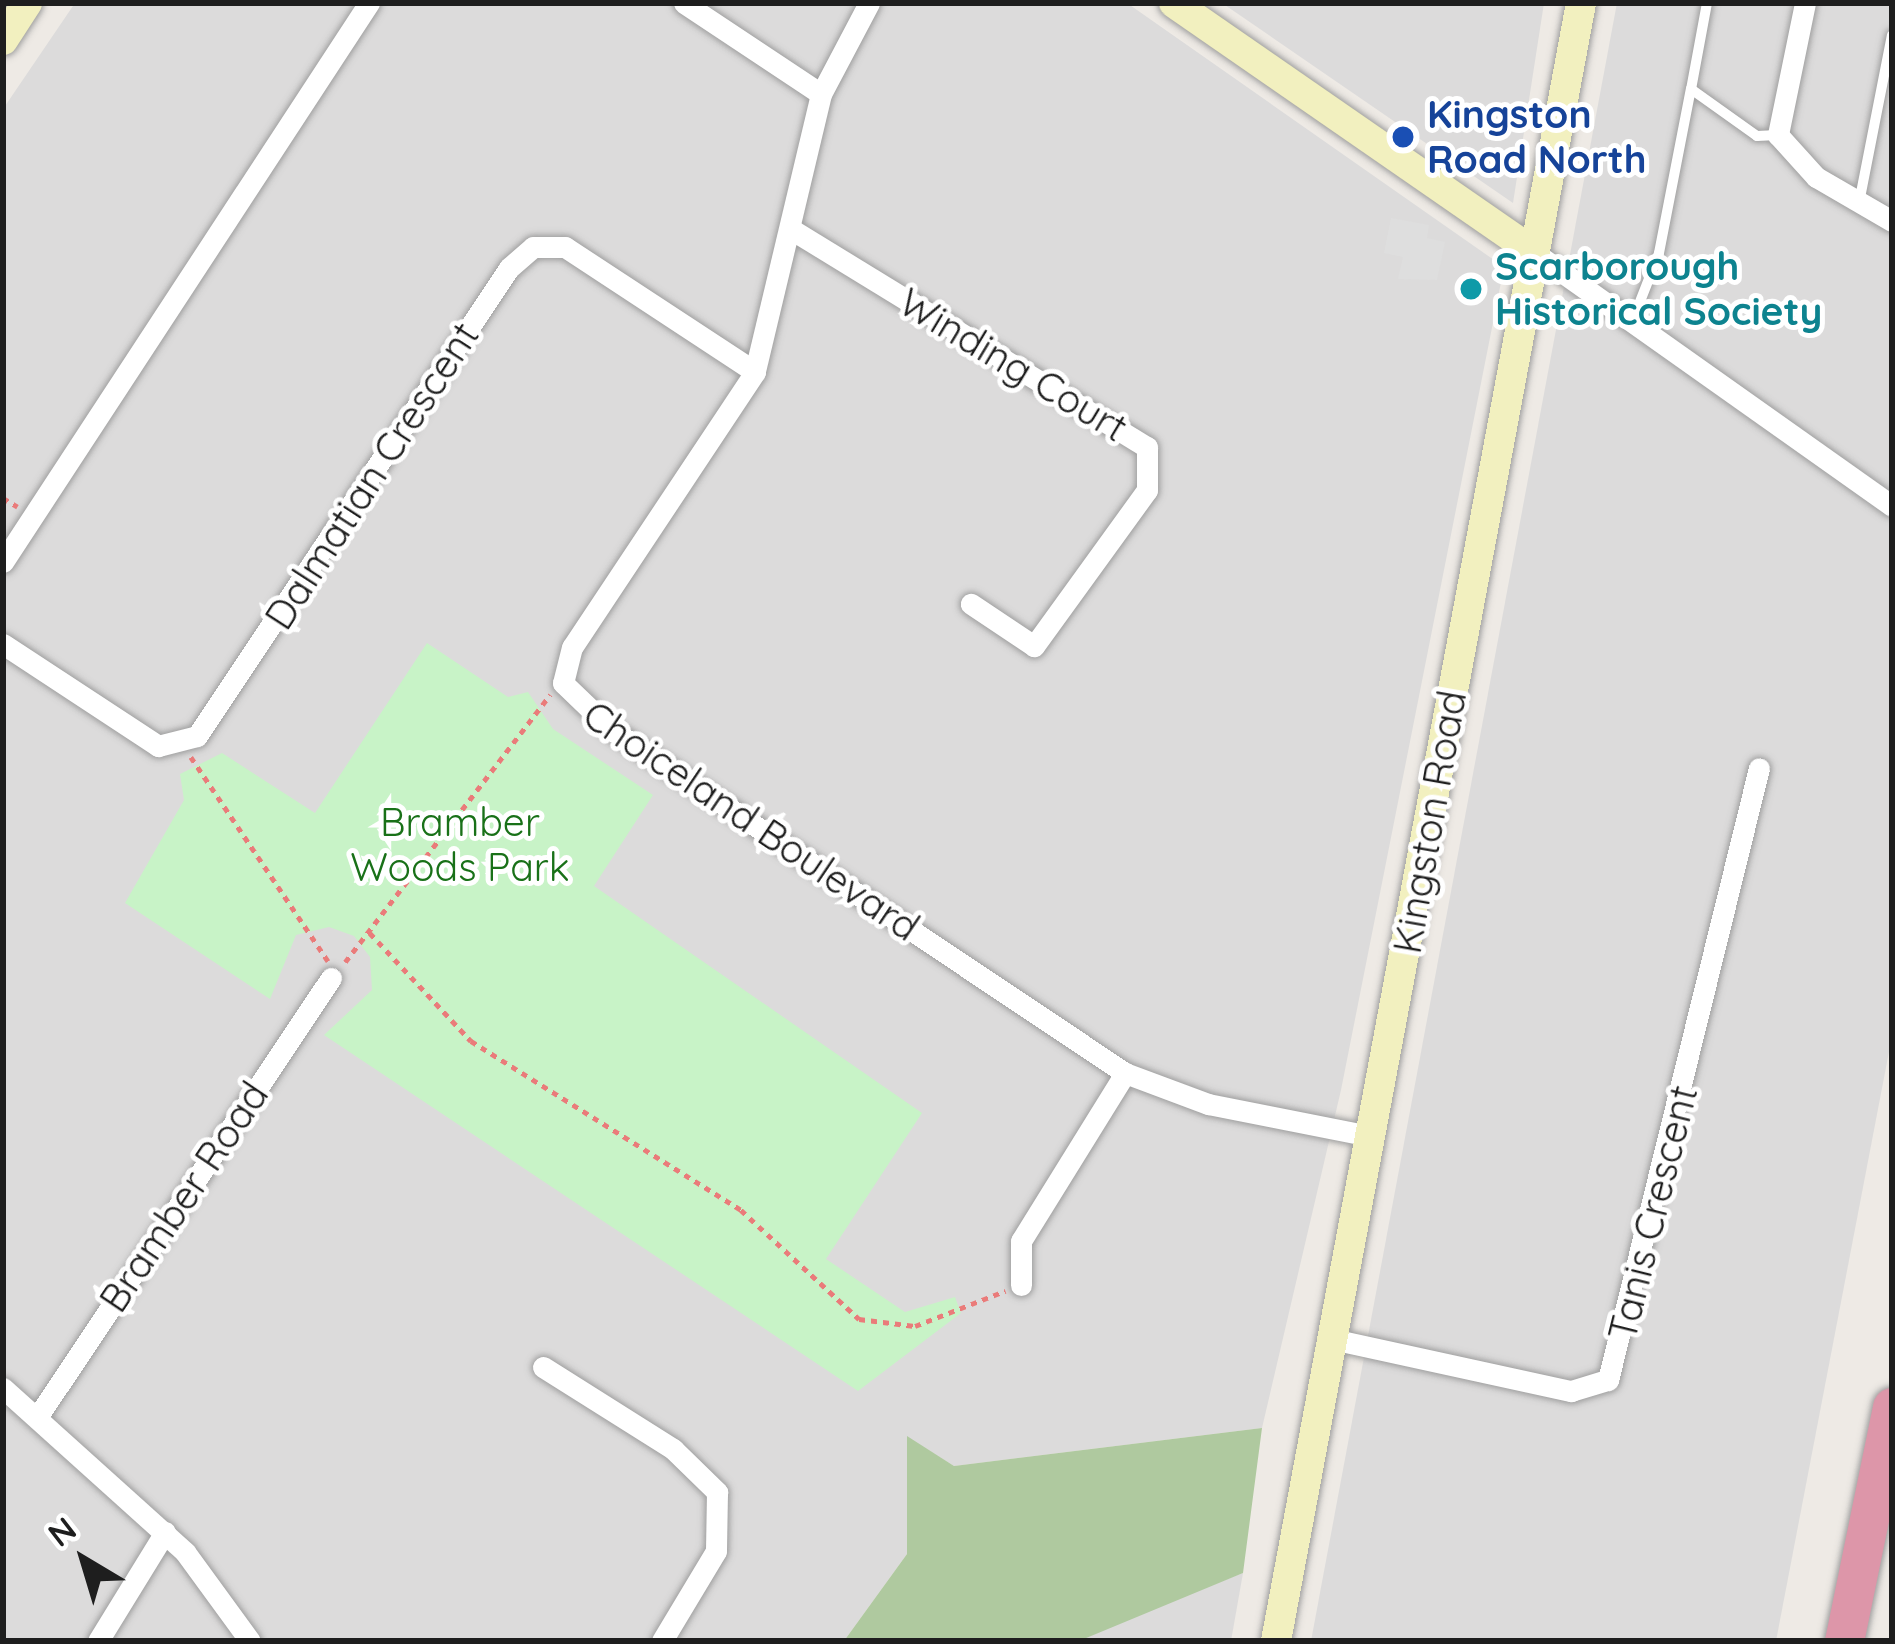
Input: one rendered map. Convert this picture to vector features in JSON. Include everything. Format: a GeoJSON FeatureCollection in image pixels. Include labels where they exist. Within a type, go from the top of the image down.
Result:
{"type":"FeatureCollection","features":[{"type":"Feature","properties":{"kind":"highway"},"geometry":{"type":"LineString","coordinates":[[1844,1641],[1892,1407]]}},
{"type":"Feature","properties":{"kind":"street"},"geometry":{"type":"LineString","coordinates":[[3,40],[27,3]]}},
{"type":"Feature","properties":{"kind":"street"},"geometry":{"type":"LineString","coordinates":[[3,562],[369,3]]}},
{"type":"Feature","properties":{"kind":"street"},"geometry":{"type":"LineString","coordinates":[[684,3],[821,94]]}},
{"type":"Feature","properties":{"kind":"street","name":"Choiceland Boulevard"},"geometry":{"type":"LineString","coordinates":[[869,3],[821,94],[794,232],[754,372],[572,647],[563,683],[612,730],[1125,1073],[1208,1104],[1370,1136]]}},
{"type":"Feature","properties":{"kind":"street"},"geometry":{"type":"LineString","coordinates":[[1174,3],[1892,506]]}},
{"type":"Feature","properties":{"kind":"street","name":"Kingston Road"},"geometry":{"type":"LineString","coordinates":[[1276,1641],[1581,3]]}},
{"type":"Feature","properties":{"kind":"street"},"geometry":{"type":"LineString","coordinates":[[1805,3],[1778,135],[1858,206],[1892,221]]}},
{"type":"Feature","properties":{"kind":"street","name":"Winding Court"},"geometry":{"type":"LineString","coordinates":[[794,232],[1148,447],[1147,490],[1034,646],[971,604]]}},
{"type":"Feature","properties":{"kind":"street","name":"Dalmatian Crescent"},"geometry":{"type":"LineString","coordinates":[[3,644],[158,746],[197,736],[508,268],[533,247],[565,248],[754,372]]}},
{"type":"Feature","properties":{"kind":"street","name":"Tanis Crescent"},"geometry":{"type":"LineString","coordinates":[[1332,1340],[1571,1391],[1608,1380],[1759,768]]}},
{"type":"Feature","properties":{"kind":"street","name":"Bramber Road"},"geometry":{"type":"LineString","coordinates":[[38,1416],[331,978]]}},
{"type":"Feature","properties":{"kind":"street"},"geometry":{"type":"LineString","coordinates":[[1021,1285],[1021,1240],[1125,1073]]}},
{"type":"Feature","properties":{"kind":"street"},"geometry":{"type":"LineString","coordinates":[[543,1367],[673,1449],[717,1492],[716,1550],[662,1641]]}},
{"type":"Feature","properties":{"kind":"street"},"geometry":{"type":"LineString","coordinates":[[3,1388],[165,1532],[250,1641]]}},
{"type":"Feature","properties":{"kind":"street"},"geometry":{"type":"LineString","coordinates":[[98,1641],[165,1532]]}},
{"type":"Feature","properties":{"kind":"lane"},"geometry":{"type":"LineString","coordinates":[[1632,322],[1659,253],[1707,3]]}},
{"type":"Feature","properties":{"kind":"lane"},"geometry":{"type":"LineString","coordinates":[[1858,206],[1892,35]]}},
{"type":"Feature","properties":{"kind":"lane"},"geometry":{"type":"LineString","coordinates":[[1691,89],[1757,136],[1778,135]]}},
{"type":"Feature","properties":{"kind":"path"},"geometry":{"type":"LineString","coordinates":[[331,978],[563,683]]}},
{"type":"Feature","properties":{"kind":"path"},"geometry":{"type":"LineString","coordinates":[[197,767],[327,956],[331,978]]}},
{"type":"Feature","properties":{"kind":"path"},"geometry":{"type":"LineString","coordinates":[[370,933],[471,1041],[741,1210],[860,1319],[915,1326],[1021,1285]]}},
{"type":"Feature","properties":{"kind":"shaded area"},"geometry":{"type":"Polygon","coordinates":[[[75,3],[1127,3],[1504,267],[1341,1090],[1262,1428],[954,1466],[907,1437],[907,1554],[844,1641],[3,1641],[3,109],[75,3]]]}},
{"type":"Feature","properties":{"kind":"shaded area"},"geometry":{"type":"Polygon","coordinates":[[[1222,3],[1544,3],[1513,203],[1222,3]]]}},
{"type":"Feature","properties":{"kind":"shaded area"},"geometry":{"type":"Polygon","coordinates":[[[1617,3],[1892,3],[1892,1036],[1776,1641],[1311,1641],[1617,3]]]}},
{"type":"Feature","properties":{"kind":"shaded area"},"geometry":{"type":"Polygon","coordinates":[[[1391,218],[1429,225],[1427,238],[1445,242],[1437,280],[1398,279],[1403,257],[1384,253],[1391,218]]]}},
{"type":"Feature","properties":{"kind":"shaded area"},"geometry":{"type":"Polygon","coordinates":[[[1243,1573],[1231,1641],[1079,1641],[1145,1611],[1243,1573]]]}},
{"type":"Feature","properties":{"kind":"green space","name":"Bramber Woods Park"},"geometry":{"type":"Polygon","coordinates":[[[427,643],[508,697],[528,692],[553,729],[653,795],[594,886],[922,1113],[826,1259],[905,1312],[955,1297],[961,1313],[858,1391],[324,1035],[372,990],[370,957],[354,936],[329,927],[296,935],[270,999],[125,903],[184,800],[180,774],[222,753],[315,813],[427,643]]]}},
{"type":"Feature","properties":{"kind":"green space"},"geometry":{"type":"Polygon","coordinates":[[[1262,1428],[1243,1573],[1079,1641],[844,1641],[907,1554],[907,1436],[954,1466],[1262,1428]]]}},
{"type":"Feature","properties":{"kind":"place","name":"Kingston Road North"},"geometry":{"type":"Point","coordinates":[1403,137]}},
{"type":"Feature","properties":{"kind":"place","name":"Scarborough Historical Society"},"geometry":{"type":"Point","coordinates":[1471,289]}}]}
